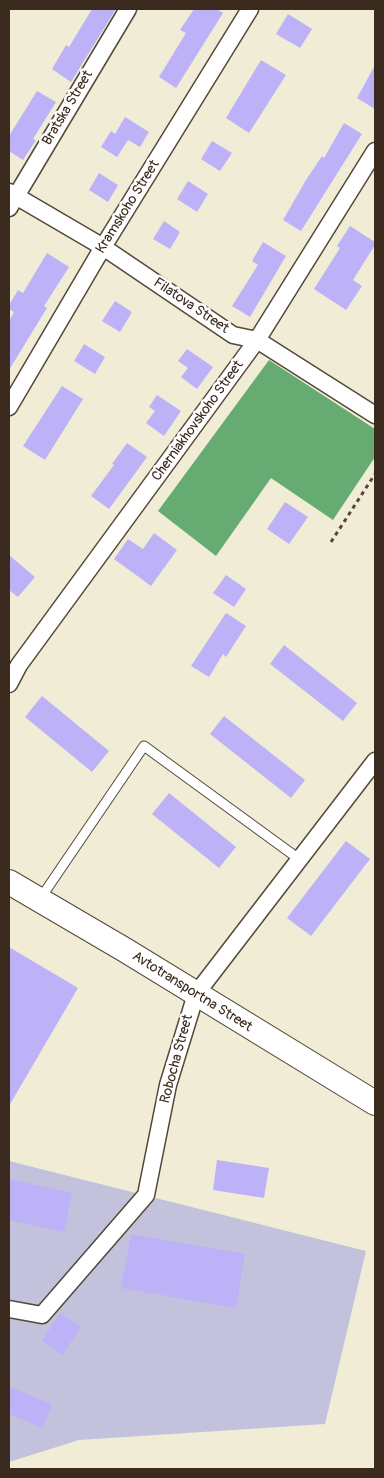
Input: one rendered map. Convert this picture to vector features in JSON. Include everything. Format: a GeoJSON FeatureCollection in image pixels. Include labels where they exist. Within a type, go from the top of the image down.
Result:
{"type":"FeatureCollection","features":[{"type":"Feature","properties":{"kind":"main road","name":"Avtotransportna Street"},"geometry":{"type":"LineString","coordinates":[[9,882],[375,1103]]}},
{"type":"Feature","properties":{"kind":"street","name":"Bratska Street"},"geometry":{"type":"LineString","coordinates":[[11,199],[128,9]]}},
{"type":"Feature","properties":{"kind":"street","name":"Kramskoho Street"},"geometry":{"type":"LineString","coordinates":[[9,407],[103,247],[250,9]]}},
{"type":"Feature","properties":{"kind":"street","name":"Cherniakhovskoho Street"},"geometry":{"type":"LineString","coordinates":[[9,684],[19,665],[257,340],[375,151]]}},
{"type":"Feature","properties":{"kind":"street","name":"Filatova Street"},"geometry":{"type":"LineString","coordinates":[[11,199],[103,247],[234,335],[257,340],[375,415]]}},
{"type":"Feature","properties":{"kind":"street","name":"Robocha Street"},"geometry":{"type":"LineString","coordinates":[[9,1309],[42,1315],[146,1196],[168,1084],[196,994],[375,761]]}},
{"type":"Feature","properties":{"kind":"lane"},"geometry":{"type":"LineString","coordinates":[[39,900],[144,746],[299,859]]}},
{"type":"Feature","properties":{"kind":"path"},"geometry":{"type":"LineString","coordinates":[[331,542],[375,474]]}},
{"type":"Feature","properties":{"kind":"shaded area"},"geometry":{"type":"Polygon","coordinates":[[[9,1161],[366,1251],[325,1424],[79,1440],[9,1462],[9,1161]]]}},
{"type":"Feature","properties":{"kind":"green space"},"geometry":{"type":"Polygon","coordinates":[[[269,360],[375,429],[375,457],[333,520],[271,478],[216,556],[158,511],[269,360]]]}},
{"type":"Feature","properties":{"kind":"building"},"geometry":{"type":"Polygon","coordinates":[[[92,9],[116,9],[71,82],[52,69],[66,45],[69,47],[92,9]]]}},
{"type":"Feature","properties":{"kind":"building"},"geometry":{"type":"Polygon","coordinates":[[[194,9],[217,9],[223,13],[176,88],[159,77],[186,33],[180,30],[194,9]]]}},
{"type":"Feature","properties":{"kind":"building"},"geometry":{"type":"Polygon","coordinates":[[[288,14],[312,29],[300,48],[276,34],[288,14]]]}},
{"type":"Feature","properties":{"kind":"building"},"geometry":{"type":"Polygon","coordinates":[[[261,60],[286,75],[249,133],[226,118],[261,60]]]}},
{"type":"Feature","properties":{"kind":"building"},"geometry":{"type":"Polygon","coordinates":[[[375,65],[375,109],[357,98],[375,65]]]}},
{"type":"Feature","properties":{"kind":"building"},"geometry":{"type":"Polygon","coordinates":[[[37,91],[56,102],[33,139],[36,140],[23,160],[9,151],[9,136],[37,91]]]}},
{"type":"Feature","properties":{"kind":"building"},"geometry":{"type":"Polygon","coordinates":[[[125,117],[149,132],[140,147],[128,140],[117,157],[101,147],[111,131],[115,134],[125,117]]]}},
{"type":"Feature","properties":{"kind":"building"},"geometry":{"type":"Polygon","coordinates":[[[344,123],[362,134],[301,231],[283,220],[306,180],[322,156],[324,158],[344,123]]]}},
{"type":"Feature","properties":{"kind":"building"},"geometry":{"type":"Polygon","coordinates":[[[212,141],[232,153],[220,171],[201,159],[212,141]]]}},
{"type":"Feature","properties":{"kind":"building"},"geometry":{"type":"Polygon","coordinates":[[[99,173],[118,185],[108,202],[89,190],[99,173]]]}},
{"type":"Feature","properties":{"kind":"building"},"geometry":{"type":"Polygon","coordinates":[[[188,181],[208,194],[197,212],[177,199],[188,181]]]}},
{"type":"Feature","properties":{"kind":"building"},"geometry":{"type":"Polygon","coordinates":[[[164,221],[180,232],[170,249],[153,239],[164,221]]]}},
{"type":"Feature","properties":{"kind":"building"},"geometry":{"type":"Polygon","coordinates":[[[350,226],[375,242],[375,245],[353,280],[362,286],[346,310],[314,289],[340,248],[337,246],[350,226]]]}},
{"type":"Feature","properties":{"kind":"building"},"geometry":{"type":"Polygon","coordinates":[[[263,242],[286,256],[250,317],[232,306],[258,265],[252,261],[263,242]]]}},
{"type":"Feature","properties":{"kind":"building"},"geometry":{"type":"Polygon","coordinates":[[[47,253],[69,267],[44,306],[47,308],[9,370],[9,321],[14,312],[9,309],[9,305],[18,290],[23,293],[47,253]]]}},
{"type":"Feature","properties":{"kind":"building"},"geometry":{"type":"Polygon","coordinates":[[[115,301],[132,312],[120,332],[102,321],[115,301]]]}},
{"type":"Feature","properties":{"kind":"building"},"geometry":{"type":"Polygon","coordinates":[[[84,344],[105,357],[95,374],[74,361],[84,344]]]}},
{"type":"Feature","properties":{"kind":"building"},"geometry":{"type":"Polygon","coordinates":[[[187,349],[213,367],[197,389],[181,377],[188,368],[178,361],[187,349]]]}},
{"type":"Feature","properties":{"kind":"building"},"geometry":{"type":"Polygon","coordinates":[[[62,386],[83,399],[45,460],[23,446],[62,386]]]}},
{"type":"Feature","properties":{"kind":"building"},"geometry":{"type":"Polygon","coordinates":[[[157,395],[181,411],[164,436],[146,423],[155,411],[149,407],[157,395]]]}},
{"type":"Feature","properties":{"kind":"building"},"geometry":{"type":"Polygon","coordinates":[[[127,443],[147,457],[109,509],[91,496],[114,465],[112,464],[127,443]]]}},
{"type":"Feature","properties":{"kind":"building"},"geometry":{"type":"Polygon","coordinates":[[[285,502],[308,517],[289,544],[267,529],[285,502]]]}},
{"type":"Feature","properties":{"kind":"building"},"geometry":{"type":"Polygon","coordinates":[[[154,533],[177,550],[151,586],[114,559],[128,539],[143,549],[154,533]]]}},
{"type":"Feature","properties":{"kind":"building"},"geometry":{"type":"Polygon","coordinates":[[[9,555],[35,577],[18,597],[9,590],[9,555]]]}},
{"type":"Feature","properties":{"kind":"building"},"geometry":{"type":"Polygon","coordinates":[[[226,575],[246,589],[234,607],[213,593],[226,575]]]}},
{"type":"Feature","properties":{"kind":"building"},"geometry":{"type":"Polygon","coordinates":[[[226,613],[246,626],[226,657],[223,654],[209,677],[191,666],[226,613]]]}},
{"type":"Feature","properties":{"kind":"building"},"geometry":{"type":"Polygon","coordinates":[[[284,645],[357,703],[343,721],[270,664],[284,645]]]}},
{"type":"Feature","properties":{"kind":"building"},"geometry":{"type":"Polygon","coordinates":[[[42,696],[109,751],[92,772],[25,717],[42,696]]]}},
{"type":"Feature","properties":{"kind":"building"},"geometry":{"type":"Polygon","coordinates":[[[224,716],[305,780],[291,798],[210,734],[224,716]]]}},
{"type":"Feature","properties":{"kind":"building"},"geometry":{"type":"Polygon","coordinates":[[[169,793],[236,847],[219,868],[152,814],[169,793]]]}},
{"type":"Feature","properties":{"kind":"building"},"geometry":{"type":"Polygon","coordinates":[[[346,841],[370,859],[311,936],[287,918],[346,841]]]}},
{"type":"Feature","properties":{"kind":"building"},"geometry":{"type":"Polygon","coordinates":[[[9,947],[78,988],[9,1106],[9,947]]]}},
{"type":"Feature","properties":{"kind":"building"},"geometry":{"type":"Polygon","coordinates":[[[217,1160],[269,1168],[264,1198],[213,1190],[217,1160]]]}},
{"type":"Feature","properties":{"kind":"building"},"geometry":{"type":"Polygon","coordinates":[[[9,1179],[72,1193],[64,1232],[9,1220],[9,1179]]]}},
{"type":"Feature","properties":{"kind":"building"},"geometry":{"type":"Polygon","coordinates":[[[131,1234],[245,1254],[236,1308],[121,1288],[131,1234]]]}},
{"type":"Feature","properties":{"kind":"building"},"geometry":{"type":"Polygon","coordinates":[[[60,1313],[81,1327],[62,1355],[42,1341],[60,1313]]]}},
{"type":"Feature","properties":{"kind":"building"},"geometry":{"type":"Polygon","coordinates":[[[9,1387],[52,1404],[43,1428],[9,1414],[9,1387]]]}}]}
